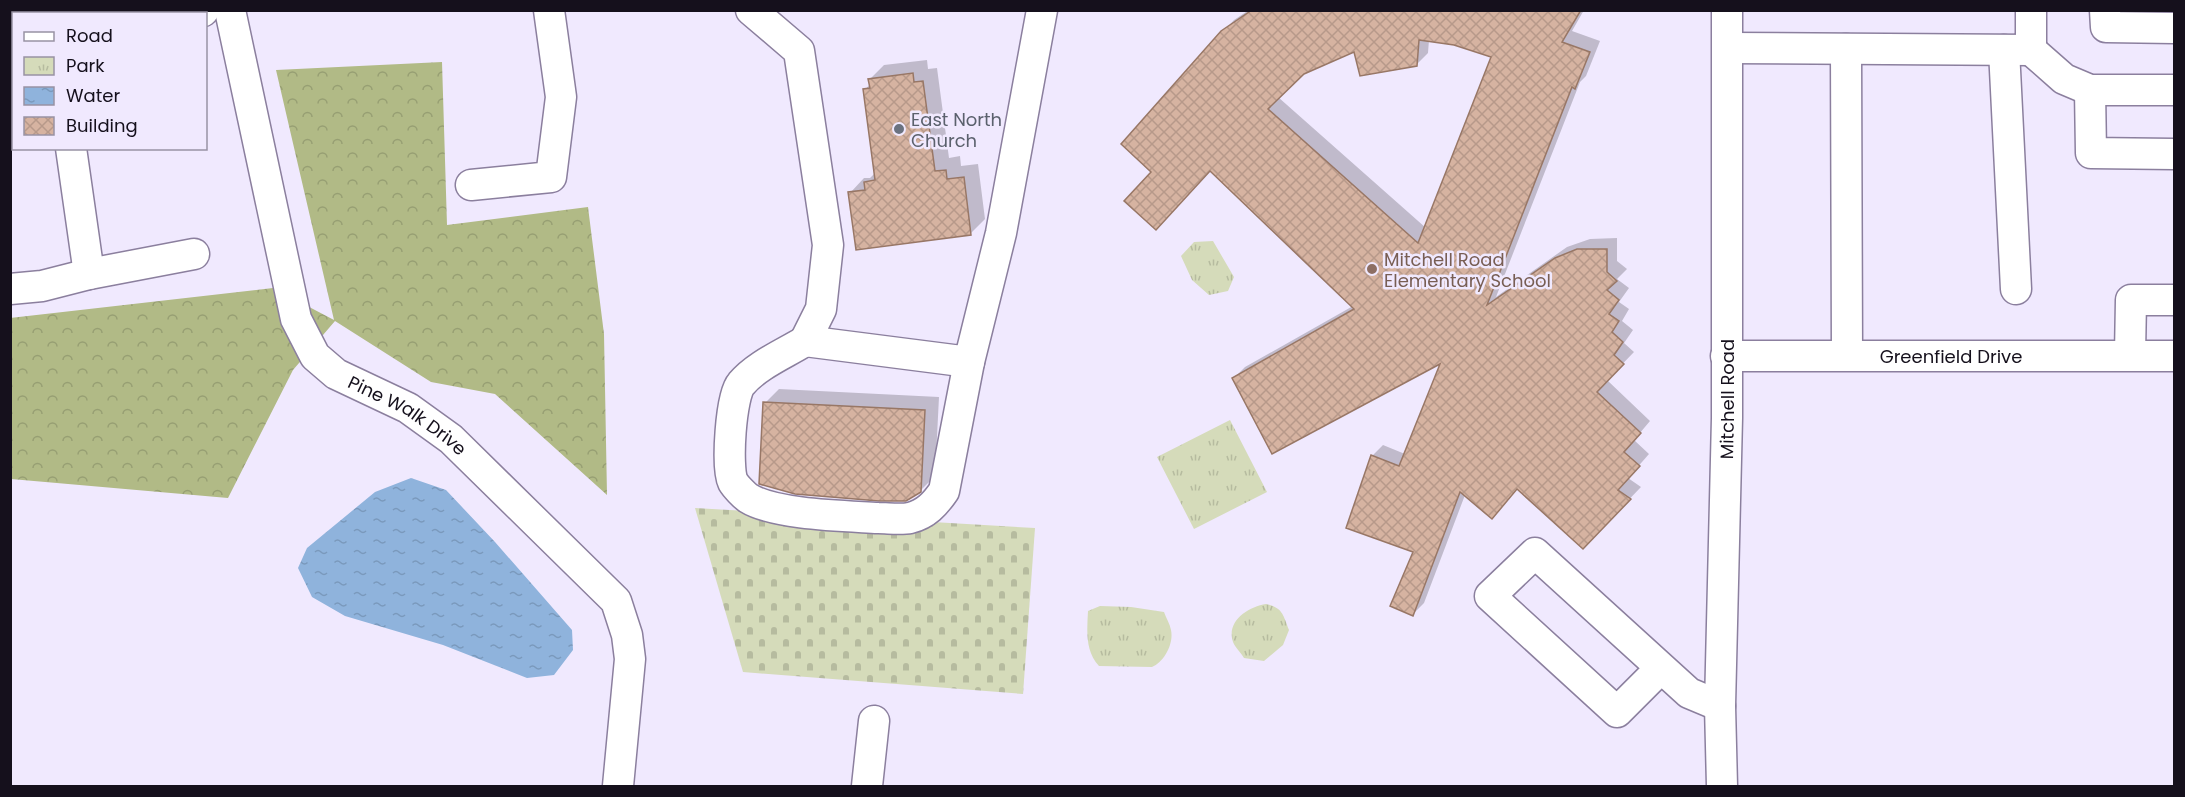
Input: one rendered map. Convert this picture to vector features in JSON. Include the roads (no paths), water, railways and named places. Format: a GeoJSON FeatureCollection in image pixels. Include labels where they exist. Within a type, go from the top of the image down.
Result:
{"type":"FeatureCollection","features":[{"type":"Feature","properties":{"kind":"street","name":"Pine Walk Drive"},"geometry":{"type":"LineString","coordinates":[[230,10],[296,319],[315,357],[336,374],[408,408],[451,439],[616,601],[627,635],[630,659],[618,786]]}},
{"type":"Feature","properties":{"kind":"street"},"geometry":{"type":"LineString","coordinates":[[471,185],[551,177],[561,97],[549,10]]}},
{"type":"Feature","properties":{"kind":"street"},"geometry":{"type":"LineString","coordinates":[[752,10],[799,51],[828,245],[821,309],[805,341],[754,371],[739,386],[733,408],[729,462],[733,482],[747,498],[767,507],[831,516],[908,519],[924,513],[935,504],[944,491],[969,362],[1001,233],[1042,10]]}},
{"type":"Feature","properties":{"kind":"street","name":"Mitchell Road"},"geometry":{"type":"LineString","coordinates":[[1722,786],[1720,706],[1727,429],[1727,10]]}},
{"type":"Feature","properties":{"kind":"street"},"geometry":{"type":"LineString","coordinates":[[2016,289],[2018,50],[2031,10]]}},
{"type":"Feature","properties":{"kind":"street"},"geometry":{"type":"LineString","coordinates":[[2105,10],[2106,27],[2175,28]]}},
{"type":"Feature","properties":{"kind":"street"},"geometry":{"type":"LineString","coordinates":[[1728,48],[2018,50],[2064,79],[2090,90],[2175,90]]}},
{"type":"Feature","properties":{"kind":"street"},"geometry":{"type":"LineString","coordinates":[[1846,49],[1847,355]]}},
{"type":"Feature","properties":{"kind":"street"},"geometry":{"type":"LineString","coordinates":[[2090,90],[2091,153],[2175,154]]}},
{"type":"Feature","properties":{"kind":"street"},"geometry":{"type":"LineString","coordinates":[[71,150],[89,274]]}},
{"type":"Feature","properties":{"kind":"street"},"geometry":{"type":"LineString","coordinates":[[10,289],[42,286],[89,274],[194,255]]}},
{"type":"Feature","properties":{"kind":"street"},"geometry":{"type":"LineString","coordinates":[[2130,354],[2131,300],[2175,300]]}},
{"type":"Feature","properties":{"kind":"street"},"geometry":{"type":"LineString","coordinates":[[805,341],[969,362]]}},
{"type":"Feature","properties":{"kind":"street","name":"Greenfield Drive"},"geometry":{"type":"LineString","coordinates":[[1726,356],[2130,354],[2175,356]]}},
{"type":"Feature","properties":{"kind":"street"},"geometry":{"type":"LineString","coordinates":[[1661,668],[1617,712],[1490,596],[1535,553],[1689,693],[1720,706]]}},
{"type":"Feature","properties":{"kind":"street"},"geometry":{"type":"LineString","coordinates":[[867,786],[874,721]]}},
{"type":"Feature","properties":{"kind":"water"},"geometry":{"type":"Polygon","coordinates":[[[411,478],[446,490],[572,630],[573,650],[554,675],[527,678],[443,645],[345,616],[312,597],[298,568],[307,548],[375,492],[411,478]]]}},
{"type":"Feature","properties":{"kind":"place","name":"East North Church"},"geometry":{"type":"Point","coordinates":[899,129]}},
{"type":"Feature","properties":{"kind":"place","name":"Mitchell Road Elementary School"},"geometry":{"type":"Point","coordinates":[1372,269]}}]}
